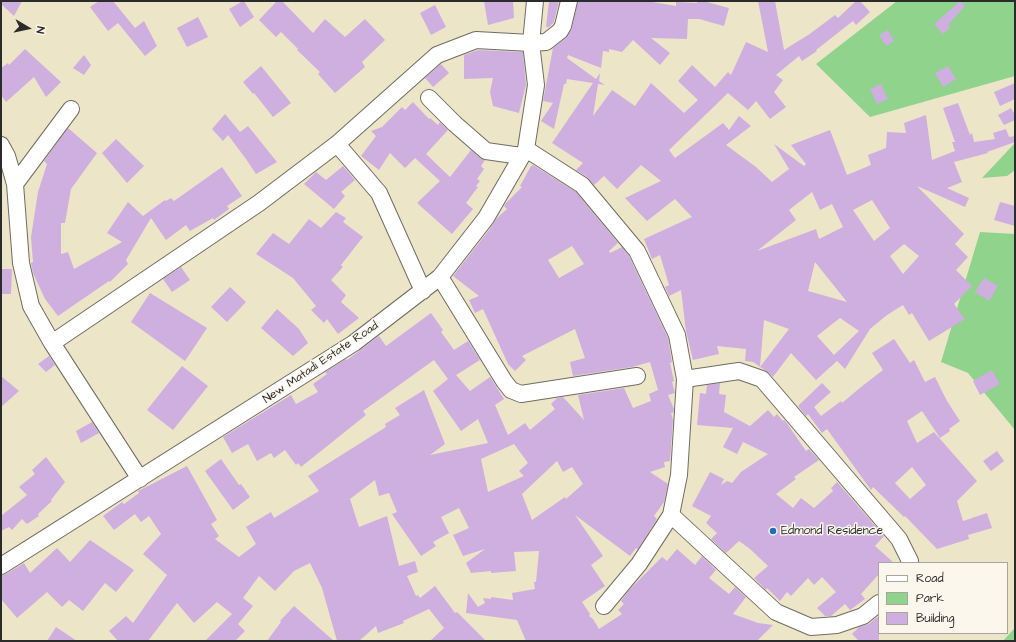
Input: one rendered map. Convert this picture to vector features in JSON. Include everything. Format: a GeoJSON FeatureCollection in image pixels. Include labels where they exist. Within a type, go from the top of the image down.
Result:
{"type":"FeatureCollection","features":[{"type":"Feature","properties":{"kind":"street","name":"New Matadi Estate Road"},"geometry":{"type":"LineString","coordinates":[[1,566],[354,343],[440,277],[486,218],[523,153],[536,85],[531,43],[535,1]]}},
{"type":"Feature","properties":{"kind":"street"},"geometry":{"type":"LineString","coordinates":[[52,342],[259,203],[337,144],[437,56],[476,40],[531,43],[546,42],[560,31],[563,26],[569,1]]}},
{"type":"Feature","properties":{"kind":"street"},"geometry":{"type":"LineString","coordinates":[[429,98],[455,124],[486,151],[523,153],[582,185],[637,252],[677,335],[685,379],[679,474],[671,515],[639,564],[604,606]]}},
{"type":"Feature","properties":{"kind":"street"},"geometry":{"type":"LineString","coordinates":[[15,184],[71,109]]}},
{"type":"Feature","properties":{"kind":"street"},"geometry":{"type":"LineString","coordinates":[[337,144],[378,193],[423,291]]}},
{"type":"Feature","properties":{"kind":"street"},"geometry":{"type":"LineString","coordinates":[[1,145],[7,156],[15,184],[21,263],[31,306],[52,342],[140,479]]}},
{"type":"Feature","properties":{"kind":"street"},"geometry":{"type":"LineString","coordinates":[[440,277],[511,390],[521,394],[637,376]]}},
{"type":"Feature","properties":{"kind":"street"},"geometry":{"type":"LineString","coordinates":[[685,379],[739,371],[762,379],[899,540],[910,562]]}},
{"type":"Feature","properties":{"kind":"street"},"geometry":{"type":"LineString","coordinates":[[671,515],[776,612],[811,627],[837,625],[863,616],[878,604]]}},
{"type":"Feature","properties":{"kind":"green space"},"geometry":{"type":"Polygon","coordinates":[[[897,1],[1015,1],[1015,76],[870,117],[816,64],[897,1]]]}},
{"type":"Feature","properties":{"kind":"green space"},"geometry":{"type":"Polygon","coordinates":[[[1015,143],[1015,170],[1007,176],[982,178],[1015,143]]]}},
{"type":"Feature","properties":{"kind":"green space"},"geometry":{"type":"Polygon","coordinates":[[[980,232],[1015,234],[1015,430],[968,373],[941,362],[980,232]]]}},
{"type":"Feature","properties":{"kind":"green space"},"geometry":{"type":"Polygon","coordinates":[[[1015,628],[1015,641],[1003,641],[1012,631],[1015,628]]]}},
{"type":"Feature","properties":{"kind":"building"},"geometry":{"type":"Polygon","coordinates":[[[1,1],[22,1],[14,16],[1,4],[1,1]]]}},
{"type":"Feature","properties":{"kind":"building"},"geometry":{"type":"Polygon","coordinates":[[[99,1],[113,1],[135,28],[144,21],[157,46],[145,56],[118,23],[108,31],[90,7],[99,1]]]}},
{"type":"Feature","properties":{"kind":"building"},"geometry":{"type":"Polygon","coordinates":[[[243,1],[254,17],[240,27],[229,9],[243,1]]]}},
{"type":"Feature","properties":{"kind":"building"},"geometry":{"type":"Polygon","coordinates":[[[277,1],[282,1],[313,33],[325,19],[345,37],[365,19],[385,40],[362,62],[365,67],[335,93],[318,74],[320,72],[281,32],[276,37],[259,20],[277,1]]]}},
{"type":"Feature","properties":{"kind":"building"},"geometry":{"type":"Polygon","coordinates":[[[484,1],[513,1],[514,18],[488,25],[484,1]]]}},
{"type":"Feature","properties":{"kind":"building"},"geometry":{"type":"Polygon","coordinates":[[[549,1],[559,1],[554,22],[549,27],[546,27],[549,1]]]}},
{"type":"Feature","properties":{"kind":"building"},"geometry":{"type":"Polygon","coordinates":[[[578,1],[647,1],[676,6],[676,2],[697,3],[697,1],[703,1],[729,8],[724,26],[699,19],[688,19],[687,39],[651,38],[670,53],[660,65],[633,40],[622,52],[609,49],[609,52],[603,51],[601,68],[568,55],[567,58],[596,79],[600,73],[599,81],[605,85],[598,84],[593,116],[612,90],[635,106],[651,83],[684,113],[698,100],[678,81],[692,65],[715,87],[728,72],[731,75],[746,42],[768,52],[758,1],[775,1],[784,50],[808,35],[807,36],[835,15],[838,18],[856,1],[860,1],[870,12],[856,25],[853,21],[816,50],[817,51],[802,61],[799,56],[776,75],[783,80],[774,92],[786,107],[770,119],[756,101],[748,110],[728,93],[669,150],[675,158],[723,123],[729,130],[739,116],[751,126],[726,145],[756,167],[772,182],[789,169],[774,144],[804,166],[806,164],[791,145],[830,130],[847,175],[871,165],[868,155],[886,148],[887,132],[906,133],[904,123],[926,115],[932,160],[955,151],[952,142],[955,142],[943,108],[958,103],[970,135],[972,133],[974,142],[995,139],[993,133],[1006,129],[1009,137],[1015,136],[1015,142],[987,152],[988,153],[954,162],[962,182],[947,188],[969,198],[965,207],[917,186],[964,234],[955,244],[968,257],[956,270],[972,286],[954,304],[965,319],[929,341],[912,313],[909,315],[903,305],[887,315],[870,329],[845,369],[837,361],[816,380],[791,353],[773,377],[753,362],[745,361],[746,349],[717,346],[719,354],[693,360],[686,331],[681,290],[669,296],[665,287],[669,285],[660,255],[652,259],[644,239],[692,217],[675,199],[647,221],[625,198],[661,181],[641,165],[617,189],[604,176],[594,185],[587,177],[576,170],[583,163],[552,143],[593,83],[567,79],[566,84],[564,84],[554,129],[541,121],[553,103],[543,101],[553,48],[566,38],[571,31],[578,1]],[[812,192],[789,210],[796,220],[757,251],[816,229],[819,239],[843,227],[832,204],[820,210],[812,192]],[[872,200],[853,210],[874,241],[890,228],[872,200]],[[904,244],[890,256],[903,274],[919,256],[904,244]],[[815,262],[808,291],[847,302],[815,262]],[[840,318],[817,336],[834,355],[859,331],[840,318]],[[764,320],[760,367],[789,329],[764,320]]]}},
{"type":"Feature","properties":{"kind":"building"},"geometry":{"type":"Polygon","coordinates":[[[960,1],[965,6],[948,25],[951,27],[943,34],[934,24],[960,1]]]}},
{"type":"Feature","properties":{"kind":"building"},"geometry":{"type":"Polygon","coordinates":[[[435,5],[446,27],[431,35],[420,13],[435,5]]]}},
{"type":"Feature","properties":{"kind":"building"},"geometry":{"type":"Polygon","coordinates":[[[198,17],[208,37],[187,47],[177,28],[198,17]]]}},
{"type":"Feature","properties":{"kind":"building"},"geometry":{"type":"Polygon","coordinates":[[[888,30],[894,41],[886,46],[879,35],[888,30]]]}},
{"type":"Feature","properties":{"kind":"building"},"geometry":{"type":"Polygon","coordinates":[[[25,49],[61,82],[46,97],[34,77],[6,102],[1,95],[1,68],[8,63],[9,65],[25,49]]]}},
{"type":"Feature","properties":{"kind":"building"},"geometry":{"type":"Polygon","coordinates":[[[478,50],[523,52],[526,85],[519,113],[493,106],[490,92],[493,78],[464,79],[464,55],[478,50]]]}},
{"type":"Feature","properties":{"kind":"building"},"geometry":{"type":"Polygon","coordinates":[[[84,55],[91,65],[84,75],[73,68],[84,55]]]}},
{"type":"Feature","properties":{"kind":"building"},"geometry":{"type":"Polygon","coordinates":[[[441,64],[449,73],[433,87],[425,78],[441,64]]]}},
{"type":"Feature","properties":{"kind":"building"},"geometry":{"type":"Polygon","coordinates":[[[261,66],[291,103],[273,117],[243,82],[261,66]]]}},
{"type":"Feature","properties":{"kind":"building"},"geometry":{"type":"Polygon","coordinates":[[[948,66],[956,79],[943,87],[935,73],[948,66]]]}},
{"type":"Feature","properties":{"kind":"building"},"geometry":{"type":"Polygon","coordinates":[[[1015,83],[1015,99],[1000,106],[994,92],[1015,83]]]}},
{"type":"Feature","properties":{"kind":"building"},"geometry":{"type":"Polygon","coordinates":[[[881,84],[888,99],[877,104],[870,89],[881,84]]]}},
{"type":"Feature","properties":{"kind":"building"},"geometry":{"type":"Polygon","coordinates":[[[413,102],[429,119],[430,118],[438,125],[440,122],[448,130],[426,154],[450,177],[471,150],[480,158],[485,160],[481,166],[484,169],[477,179],[480,181],[476,186],[478,187],[466,203],[473,209],[452,234],[417,203],[440,181],[415,158],[405,168],[390,153],[379,170],[361,156],[376,136],[371,131],[382,127],[402,107],[405,110],[413,102]]]}},
{"type":"Feature","properties":{"kind":"building"},"geometry":{"type":"Polygon","coordinates":[[[1011,108],[1015,115],[1015,120],[1004,125],[998,115],[1011,108]]]}},
{"type":"Feature","properties":{"kind":"building"},"geometry":{"type":"Polygon","coordinates":[[[225,114],[240,132],[248,126],[277,162],[256,174],[228,135],[223,141],[212,129],[225,114]]]}},
{"type":"Feature","properties":{"kind":"building"},"geometry":{"type":"Polygon","coordinates":[[[68,128],[97,153],[71,189],[65,223],[61,223],[61,254],[68,252],[74,269],[122,242],[107,233],[128,202],[143,216],[165,200],[166,201],[171,198],[174,201],[222,167],[242,196],[227,206],[229,209],[214,220],[213,218],[190,231],[186,225],[166,240],[151,218],[126,260],[128,264],[110,282],[109,281],[58,316],[45,299],[33,273],[31,263],[33,262],[31,237],[38,192],[47,164],[44,161],[68,128]]]}},
{"type":"Feature","properties":{"kind":"building"},"geometry":{"type":"Polygon","coordinates":[[[116,139],[144,166],[127,183],[102,153],[116,139]]]}},
{"type":"Feature","properties":{"kind":"building"},"geometry":{"type":"Polygon","coordinates":[[[533,165],[576,192],[618,243],[609,251],[610,253],[622,247],[629,256],[668,338],[672,362],[670,363],[675,393],[668,395],[674,409],[673,413],[671,413],[673,420],[670,461],[664,462],[665,467],[650,472],[668,484],[664,502],[654,516],[657,519],[638,549],[636,548],[630,556],[575,515],[603,556],[591,565],[605,586],[582,602],[590,614],[589,616],[593,619],[599,629],[622,614],[618,610],[624,604],[621,601],[629,590],[662,557],[667,561],[677,549],[695,565],[702,556],[716,570],[709,578],[729,594],[735,587],[746,597],[733,614],[758,623],[773,625],[757,641],[526,641],[517,620],[466,613],[468,593],[478,607],[485,603],[483,598],[491,599],[491,597],[513,600],[512,593],[535,589],[534,582],[536,582],[539,551],[514,552],[516,571],[471,573],[466,563],[485,549],[463,556],[453,535],[469,528],[459,508],[441,517],[449,533],[433,542],[436,546],[421,556],[392,514],[397,512],[389,493],[379,496],[375,480],[350,499],[359,527],[387,516],[399,566],[415,561],[418,572],[407,576],[416,596],[418,595],[420,598],[435,586],[455,613],[457,612],[486,641],[430,641],[444,628],[429,609],[403,621],[404,623],[378,633],[376,626],[359,641],[337,641],[322,588],[310,563],[294,571],[275,591],[259,576],[243,598],[253,606],[238,624],[245,631],[235,641],[205,641],[232,614],[217,602],[194,623],[177,603],[148,641],[118,641],[109,631],[126,616],[133,623],[167,575],[143,554],[161,534],[149,516],[141,522],[135,514],[114,530],[103,516],[122,502],[124,504],[139,493],[138,491],[187,466],[217,520],[211,524],[219,536],[215,539],[239,557],[256,544],[246,527],[271,512],[274,518],[319,491],[308,476],[386,427],[385,424],[400,415],[395,408],[424,390],[445,444],[430,455],[488,443],[478,419],[461,431],[433,391],[448,379],[434,360],[363,411],[366,415],[301,467],[298,463],[296,465],[285,450],[274,458],[271,453],[257,461],[248,444],[232,453],[223,437],[291,395],[296,404],[318,392],[313,384],[327,374],[325,372],[346,359],[347,360],[379,336],[386,346],[431,313],[443,330],[441,332],[454,350],[468,341],[480,360],[456,375],[470,391],[490,377],[504,399],[495,405],[508,435],[525,423],[530,430],[555,409],[551,404],[557,398],[563,397],[584,420],[578,395],[624,388],[633,408],[651,401],[649,394],[658,390],[650,362],[632,367],[573,376],[570,362],[585,358],[575,329],[522,356],[526,360],[515,371],[508,364],[483,309],[475,313],[469,300],[479,296],[453,276],[496,219],[507,209],[504,206],[522,187],[520,186],[533,165]],[[572,246],[548,260],[559,278],[584,264],[572,246]],[[514,444],[481,459],[488,492],[524,476],[519,471],[528,463],[514,444]],[[557,461],[522,494],[532,520],[565,497],[566,499],[583,484],[572,467],[563,472],[557,461]]]}},
{"type":"Feature","properties":{"kind":"building"},"geometry":{"type":"Polygon","coordinates":[[[343,166],[355,180],[341,192],[345,196],[334,209],[304,184],[316,172],[326,180],[343,166]]]}},
{"type":"Feature","properties":{"kind":"building"},"geometry":{"type":"Polygon","coordinates":[[[1000,202],[1015,206],[1015,226],[994,220],[1000,202]]]}},
{"type":"Feature","properties":{"kind":"building"},"geometry":{"type":"Polygon","coordinates":[[[336,212],[346,218],[343,222],[363,237],[341,265],[343,267],[331,280],[346,295],[341,302],[359,318],[338,334],[327,319],[324,323],[311,310],[316,306],[293,278],[256,254],[273,233],[289,244],[309,219],[321,228],[336,212]]]}},
{"type":"Feature","properties":{"kind":"building"},"geometry":{"type":"Polygon","coordinates":[[[181,267],[190,280],[172,292],[163,279],[181,267]]]}},
{"type":"Feature","properties":{"kind":"building"},"geometry":{"type":"Polygon","coordinates":[[[1,269],[12,269],[11,294],[1,294],[1,269]]]}},
{"type":"Feature","properties":{"kind":"building"},"geometry":{"type":"Polygon","coordinates":[[[984,278],[998,286],[989,301],[975,292],[984,278]]]}},
{"type":"Feature","properties":{"kind":"building"},"geometry":{"type":"Polygon","coordinates":[[[230,287],[246,302],[227,322],[211,307],[230,287]]]}},
{"type":"Feature","properties":{"kind":"building"},"geometry":{"type":"Polygon","coordinates":[[[150,293],[207,328],[185,361],[131,322],[150,293]]]}},
{"type":"Feature","properties":{"kind":"building"},"geometry":{"type":"Polygon","coordinates":[[[277,309],[299,329],[308,343],[293,356],[261,328],[277,309]]]}},
{"type":"Feature","properties":{"kind":"building"},"geometry":{"type":"Polygon","coordinates":[[[894,339],[910,363],[914,360],[925,382],[935,377],[947,401],[960,421],[940,438],[922,411],[907,421],[917,443],[934,432],[977,481],[957,501],[963,521],[987,513],[992,528],[968,535],[969,539],[937,549],[905,516],[904,517],[873,487],[871,490],[827,429],[822,433],[808,414],[806,416],[798,406],[822,383],[831,392],[814,407],[821,416],[841,401],[842,403],[883,370],[872,353],[894,339]],[[912,467],[895,483],[910,499],[926,485],[912,467]]]}},
{"type":"Feature","properties":{"kind":"building"},"geometry":{"type":"Polygon","coordinates":[[[49,356],[55,365],[46,372],[38,364],[49,356]]]}},
{"type":"Feature","properties":{"kind":"building"},"geometry":{"type":"Polygon","coordinates":[[[182,366],[208,386],[173,430],[147,410],[182,366]]]}},
{"type":"Feature","properties":{"kind":"building"},"geometry":{"type":"Polygon","coordinates":[[[992,370],[1000,384],[980,395],[973,381],[992,370]]]}},
{"type":"Feature","properties":{"kind":"building"},"geometry":{"type":"Polygon","coordinates":[[[1,376],[19,391],[1,407],[1,376]]]}},
{"type":"Feature","properties":{"kind":"building"},"geometry":{"type":"Polygon","coordinates":[[[720,383],[719,394],[726,395],[724,412],[750,426],[768,410],[774,417],[777,414],[783,421],[784,420],[786,422],[806,451],[809,449],[819,460],[794,477],[796,479],[776,494],[793,508],[801,498],[814,508],[833,491],[831,488],[837,482],[884,536],[875,546],[893,562],[878,562],[878,575],[861,594],[865,599],[850,610],[845,604],[831,616],[825,616],[817,608],[836,592],[822,577],[814,585],[808,578],[791,596],[787,592],[780,601],[754,578],[768,566],[750,549],[739,541],[726,553],[711,539],[717,533],[706,523],[711,516],[692,506],[710,472],[724,479],[721,485],[727,481],[732,483],[741,472],[768,454],[743,442],[737,454],[723,447],[733,428],[697,425],[700,393],[706,394],[707,385],[720,383]]]}},
{"type":"Feature","properties":{"kind":"building"},"geometry":{"type":"Polygon","coordinates":[[[92,422],[99,433],[81,443],[76,431],[92,422]]]}},
{"type":"Feature","properties":{"kind":"building"},"geometry":{"type":"Polygon","coordinates":[[[997,451],[1004,461],[991,471],[983,461],[997,451]]]}},
{"type":"Feature","properties":{"kind":"building"},"geometry":{"type":"Polygon","coordinates":[[[46,457],[65,482],[51,500],[52,501],[38,514],[39,516],[27,524],[22,519],[12,530],[9,527],[1,531],[1,516],[27,495],[19,487],[35,474],[32,470],[46,457]]]}},
{"type":"Feature","properties":{"kind":"building"},"geometry":{"type":"Polygon","coordinates":[[[221,459],[239,485],[241,484],[250,497],[233,510],[205,471],[221,459]]]}},
{"type":"Feature","properties":{"kind":"building"},"geometry":{"type":"Polygon","coordinates":[[[90,540],[134,570],[116,592],[105,583],[83,611],[69,600],[62,607],[47,592],[17,618],[1,599],[1,575],[6,574],[24,563],[30,573],[57,548],[70,562],[90,540]]]}},
{"type":"Feature","properties":{"kind":"building"},"geometry":{"type":"Polygon","coordinates":[[[294,606],[334,641],[267,641],[281,622],[280,621],[294,606]]]}},
{"type":"Feature","properties":{"kind":"building"},"geometry":{"type":"Polygon","coordinates":[[[877,617],[878,618],[879,641],[859,641],[852,634],[859,627],[869,624],[877,617]]]}},
{"type":"Feature","properties":{"kind":"building"},"geometry":{"type":"Polygon","coordinates":[[[56,627],[77,641],[47,641],[56,627]]]}},
{"type":"Feature","properties":{"kind":"place","name":"Edmond Residence"},"geometry":{"type":"Point","coordinates":[773,531]}}]}
